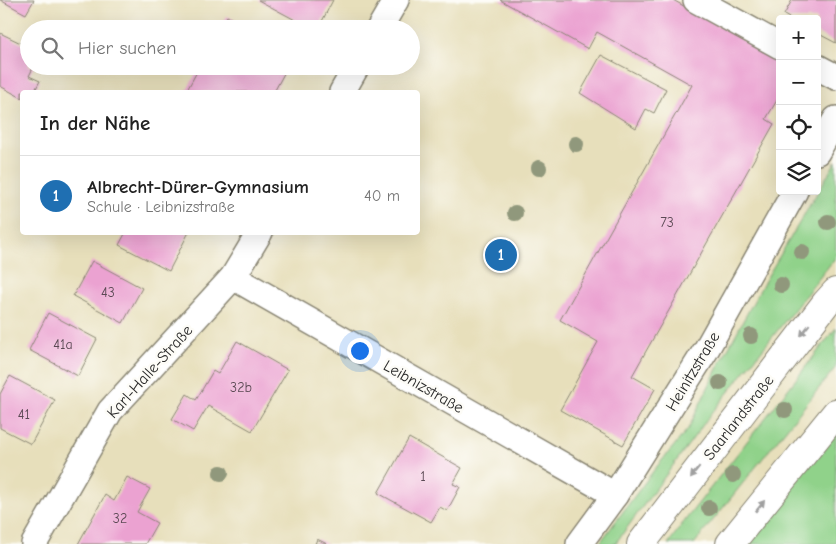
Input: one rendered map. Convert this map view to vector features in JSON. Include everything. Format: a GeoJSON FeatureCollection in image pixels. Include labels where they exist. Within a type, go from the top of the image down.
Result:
{"type":"FeatureCollection","features":[{"type":"Feature","properties":{"kind":"highway","name":"Saarlandstraße"},"geometry":{"type":"LineString","coordinates":[[641,544],[836,292]]}},
{"type":"Feature","properties":{"kind":"highway"},"geometry":{"type":"LineString","coordinates":[[730,544],[836,412]]}},
{"type":"Feature","properties":{"kind":"street"},"geometry":{"type":"LineString","coordinates":[[384,20],[396,0]]}},
{"type":"Feature","properties":{"kind":"street"},"geometry":{"type":"LineString","coordinates":[[696,0],[776,44]]}},
{"type":"Feature","properties":{"kind":"street"},"geometry":{"type":"LineString","coordinates":[[821,69],[836,78]]}},
{"type":"Feature","properties":{"kind":"street"},"geometry":{"type":"LineString","coordinates":[[343,90],[352,75]]}},
{"type":"Feature","properties":{"kind":"street"},"geometry":{"type":"LineString","coordinates":[[818,150],[836,119]]}},
{"type":"Feature","properties":{"kind":"street","name":"Heinitzstraße"},"geometry":{"type":"LineString","coordinates":[[579,544],[615,495],[706,350],[793,195]]}},
{"type":"Feature","properties":{"kind":"street","name":"Karl-Halle-Straße"},"geometry":{"type":"LineString","coordinates":[[34,544],[110,411],[234,277],[258,235]]}},
{"type":"Feature","properties":{"kind":"street","name":"Leibnizstraße"},"geometry":{"type":"LineString","coordinates":[[234,277],[615,495]]}},
{"type":"Feature","properties":{"kind":"green space"},"geometry":{"type":"Polygon","coordinates":[[[836,161],[836,257],[711,414],[615,544],[599,544],[654,470],[688,429],[717,369],[763,284],[816,195],[821,195],[821,186],[836,161]]]}},
{"type":"Feature","properties":{"kind":"green space"},"geometry":{"type":"Polygon","coordinates":[[[836,328],[836,367],[694,544],[668,544],[683,523],[836,328]]]}},
{"type":"Feature","properties":{"kind":"green space"},"geometry":{"type":"Polygon","coordinates":[[[836,424],[836,544],[737,544],[836,424]]]}},
{"type":"Feature","properties":{"kind":"building"},"geometry":{"type":"Polygon","coordinates":[[[0,0],[34,0],[26,14],[0,0]]]}},
{"type":"Feature","properties":{"kind":"building"},"geometry":{"type":"Polygon","coordinates":[[[258,0],[333,0],[323,20],[295,20],[258,0]]]}},
{"type":"Feature","properties":{"kind":"building"},"geometry":{"type":"Polygon","coordinates":[[[500,0],[673,0],[776,58],[776,102],[766,119],[774,124],[632,376],[655,389],[623,445],[560,410],[598,342],[560,320],[692,85],[597,32],[588,49],[500,0]]]}},
{"type":"Feature","properties":{"kind":"building"},"geometry":{"type":"Polygon","coordinates":[[[792,0],[836,0],[836,43],[821,35],[821,15],[784,15],[792,0]]]}},
{"type":"Feature","properties":{"kind":"building"},"geometry":{"type":"Polygon","coordinates":[[[227,16],[234,20],[225,20],[227,16]]]}},
{"type":"Feature","properties":{"kind":"building"},"geometry":{"type":"Polygon","coordinates":[[[0,33],[20,43],[20,75],[30,75],[40,81],[35,90],[20,90],[20,97],[0,86],[0,33]]]}},
{"type":"Feature","properties":{"kind":"building"},"geometry":{"type":"Polygon","coordinates":[[[601,55],[666,89],[654,113],[646,109],[636,128],[580,93],[601,55]]]}},
{"type":"Feature","properties":{"kind":"building"},"geometry":{"type":"Polygon","coordinates":[[[195,75],[283,75],[275,90],[187,90],[195,75]]]}},
{"type":"Feature","properties":{"kind":"building"},"geometry":{"type":"Polygon","coordinates":[[[124,235],[187,235],[169,271],[119,245],[124,235]]]}},
{"type":"Feature","properties":{"kind":"building"},"geometry":{"type":"Polygon","coordinates":[[[92,261],[142,288],[123,323],[73,296],[92,261]]]}},
{"type":"Feature","properties":{"kind":"building"},"geometry":{"type":"Polygon","coordinates":[[[48,313],[97,339],[78,376],[29,350],[48,313]]]}},
{"type":"Feature","properties":{"kind":"building"},"geometry":{"type":"Polygon","coordinates":[[[237,341],[288,370],[252,431],[208,406],[193,431],[172,419],[187,394],[196,400],[213,371],[218,374],[237,341]]]}},
{"type":"Feature","properties":{"kind":"building"},"geometry":{"type":"Polygon","coordinates":[[[10,376],[55,400],[31,444],[0,428],[0,394],[10,376]]]}},
{"type":"Feature","properties":{"kind":"building"},"geometry":{"type":"Polygon","coordinates":[[[409,438],[462,468],[453,484],[460,487],[447,511],[440,507],[431,522],[378,493],[409,438]]]}},
{"type":"Feature","properties":{"kind":"building"},"geometry":{"type":"Polygon","coordinates":[[[127,477],[150,489],[137,512],[157,523],[145,544],[78,544],[105,495],[114,501],[127,477]]]}},
{"type":"Feature","properties":{"kind":"building"},"geometry":{"type":"Polygon","coordinates":[[[317,539],[327,544],[315,544],[317,539]]]}},
{"type":"Feature","properties":{"kind":"place","name":"Albrecht-Dürer-Gymnasium"},"geometry":{"type":"Point","coordinates":[501,255]}}]}
